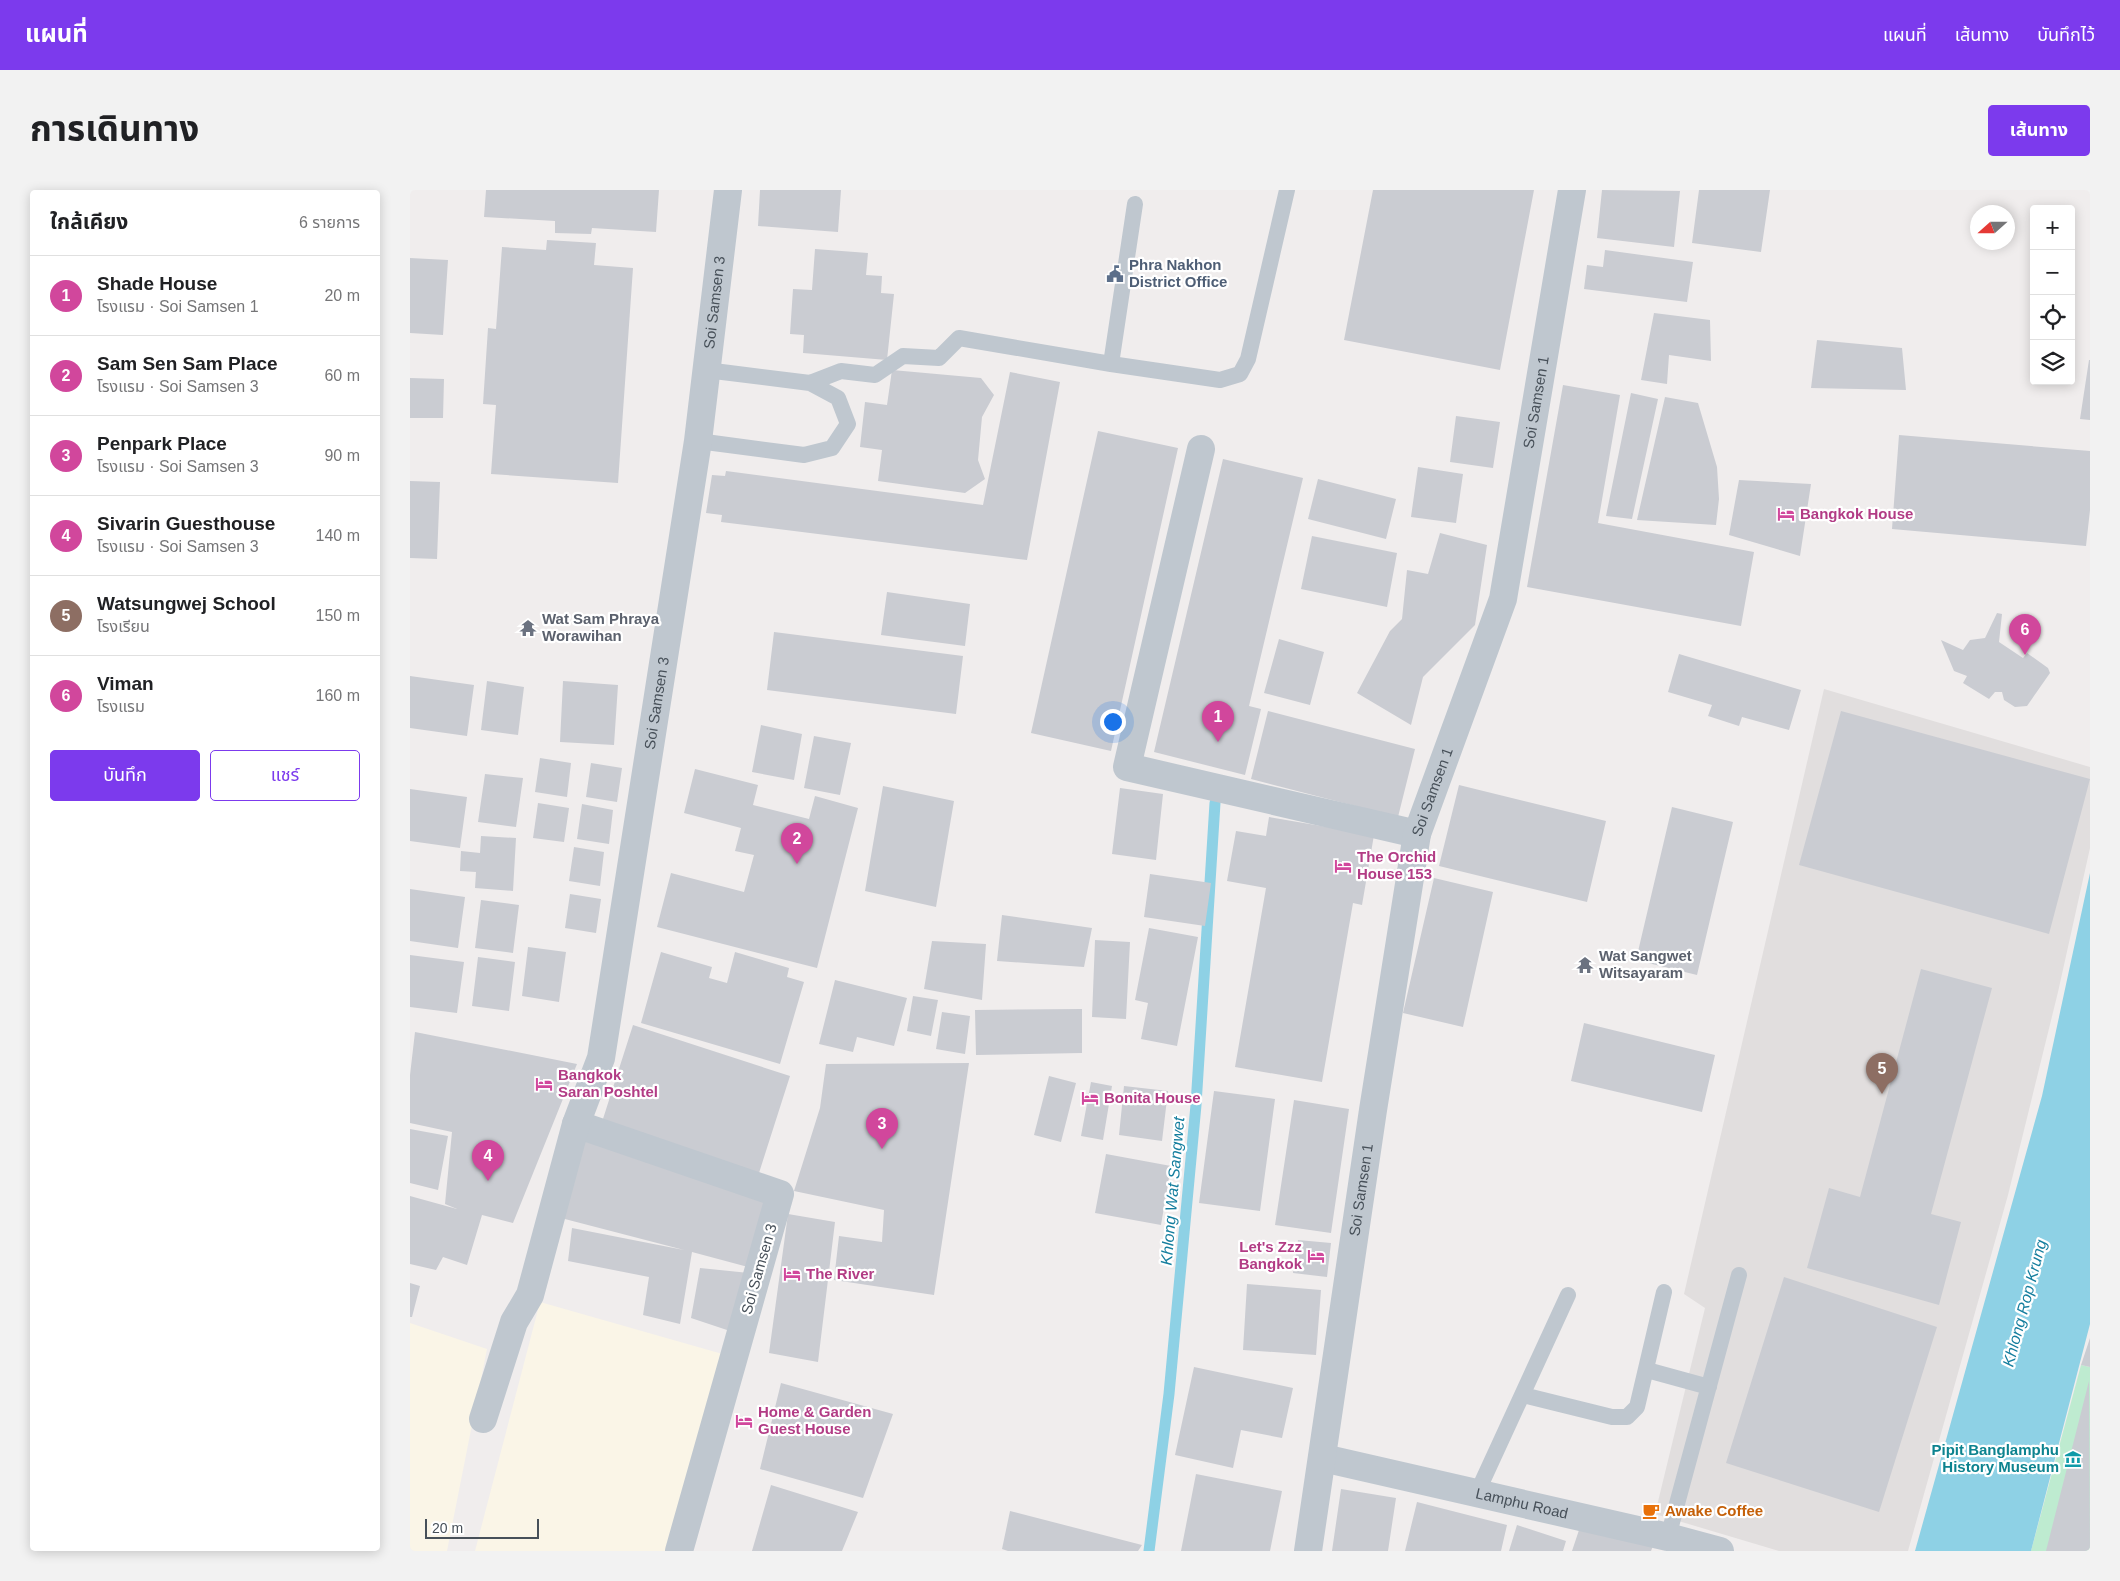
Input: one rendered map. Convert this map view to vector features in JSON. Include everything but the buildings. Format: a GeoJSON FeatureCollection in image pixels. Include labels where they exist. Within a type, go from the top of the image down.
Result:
{"type":"FeatureCollection","features":[{"type":"Feature","properties":{"kind":"street","name":"Soi Samsen 3"},"geometry":{"type":"LineString","coordinates":[[483,1419],[514,1322],[530,1295],[576,1124],[601,1058],[698,441],[728,190]]}},
{"type":"Feature","properties":{"kind":"street","name":"Soi Samsen 1"},"geometry":{"type":"LineString","coordinates":[[1308,1551],[1416,834],[1502,599],[1572,190]]}},
{"type":"Feature","properties":{"kind":"street"},"geometry":{"type":"LineString","coordinates":[[1201,449],[1127,767],[1416,834]]}},
{"type":"Feature","properties":{"kind":"street","name":"Soi Samsen 3"},"geometry":{"type":"LineString","coordinates":[[576,1124],[780,1194],[679,1551]]}},
{"type":"Feature","properties":{"kind":"street","name":"Lamphu Road"},"geometry":{"type":"LineString","coordinates":[[1323,1458],[1478,1493],[1666,1544],[1720,1551]]}},
{"type":"Feature","properties":{"kind":"lane"},"geometry":{"type":"LineString","coordinates":[[810,383],[841,371],[875,375],[903,356],[939,358],[959,338],[1110,364],[1220,380],[1240,374],[1248,359],[1288,190]]}},
{"type":"Feature","properties":{"kind":"lane"},"geometry":{"type":"LineString","coordinates":[[1110,364],[1135,204]]}},
{"type":"Feature","properties":{"kind":"lane"},"geometry":{"type":"LineString","coordinates":[[698,441],[804,455],[832,448],[848,424],[838,398],[810,383],[706,370]]}},
{"type":"Feature","properties":{"kind":"lane"},"geometry":{"type":"LineString","coordinates":[[1666,1544],[1739,1275]]}},
{"type":"Feature","properties":{"kind":"lane"},"geometry":{"type":"LineString","coordinates":[[1523,1394],[1612,1417],[1627,1417],[1637,1407],[1664,1292]]}},
{"type":"Feature","properties":{"kind":"lane"},"geometry":{"type":"LineString","coordinates":[[1478,1493],[1568,1295]]}},
{"type":"Feature","properties":{"kind":"lane"},"geometry":{"type":"LineString","coordinates":[[1647,1370],[1709,1387]]}},
{"type":"Feature","properties":{"kind":"shaded area"},"geometry":{"type":"Polygon","coordinates":[[[1824,689],[2090,767],[2090,848],[2058,992],[2008,1195],[1908,1551],[1779,1551],[1655,1514],[1705,1308],[1684,1294],[1824,689]]]}},
{"type":"Feature","properties":{"kind":"shaded area"},"geometry":{"type":"Polygon","coordinates":[[[540,1302],[726,1355],[681,1551],[475,1551],[540,1302]]]}},
{"type":"Feature","properties":{"kind":"shaded area"},"geometry":{"type":"Polygon","coordinates":[[[410,1323],[487,1349],[447,1551],[410,1551],[410,1323]]]}},
{"type":"Feature","properties":{"kind":"green space","name":"Pipit Banglamphu History Museum"},"geometry":{"type":"Polygon","coordinates":[[[2081,1365],[2090,1367],[2090,1551],[2031,1551],[2081,1365]]]}},
{"type":"Feature","properties":{"kind":"water","name":"Khlong Rop Krung"},"geometry":{"type":"Polygon","coordinates":[[[2090,873],[2090,1324],[2031,1551],[1915,1551],[2042,1096],[2090,873]]]}},
{"type":"Feature","properties":{"kind":"waterway","name":"Khlong Wat Sangwet"},"geometry":{"type":"LineString","coordinates":[[1149,1551],[1169,1394],[1196,1105],[1215,803]]}},
{"type":"Feature","properties":{"kind":"place","name":"Phra Nakhon District Office"},"geometry":{"type":"Point","coordinates":[1115,274]}},
{"type":"Feature","properties":{"kind":"place","name":"Bangkok House"},"geometry":{"type":"Point","coordinates":[1786,514]}},
{"type":"Feature","properties":{"kind":"place","name":"Wat Sam Phraya Worawihan"},"geometry":{"type":"Point","coordinates":[528,628]}},
{"type":"Feature","properties":{"kind":"place","name":"Viman"},"geometry":{"type":"Point","coordinates":[2025,655]}},
{"type":"Feature","properties":{"kind":"place","name":"Shade House"},"geometry":{"type":"Point","coordinates":[1218,742]}},
{"type":"Feature","properties":{"kind":"place","name":"Sam Sen Sam Place"},"geometry":{"type":"Point","coordinates":[797,864]}},
{"type":"Feature","properties":{"kind":"place","name":"The Orchid House 153"},"geometry":{"type":"Point","coordinates":[1343,866]}},
{"type":"Feature","properties":{"kind":"place","name":"Wat Sangwet Witsayaram"},"geometry":{"type":"Point","coordinates":[1585,965]}},
{"type":"Feature","properties":{"kind":"place","name":"Bangkok Saran Poshtel"},"geometry":{"type":"Point","coordinates":[544,1084]}},
{"type":"Feature","properties":{"kind":"place","name":"Watsungwej School"},"geometry":{"type":"Point","coordinates":[1882,1094]}},
{"type":"Feature","properties":{"kind":"place","name":"Bonita House"},"geometry":{"type":"Point","coordinates":[1090,1098]}},
{"type":"Feature","properties":{"kind":"place","name":"Penpark Place"},"geometry":{"type":"Point","coordinates":[882,1149]}},
{"type":"Feature","properties":{"kind":"place","name":"Sivarin Guesthouse"},"geometry":{"type":"Point","coordinates":[488,1181]}},
{"type":"Feature","properties":{"kind":"place","name":"Let's Zzz Bangkok"},"geometry":{"type":"Point","coordinates":[1316,1256]}},
{"type":"Feature","properties":{"kind":"place","name":"The River"},"geometry":{"type":"Point","coordinates":[792,1274]}},
{"type":"Feature","properties":{"kind":"place","name":"Home & Garden Guest House"},"geometry":{"type":"Point","coordinates":[744,1421]}},
{"type":"Feature","properties":{"kind":"place","name":"Pipit Banglamphu History Museum"},"geometry":{"type":"Point","coordinates":[2073,1459]}},
{"type":"Feature","properties":{"kind":"place","name":"Awake Coffee"},"geometry":{"type":"Point","coordinates":[1651,1511]}}]}
